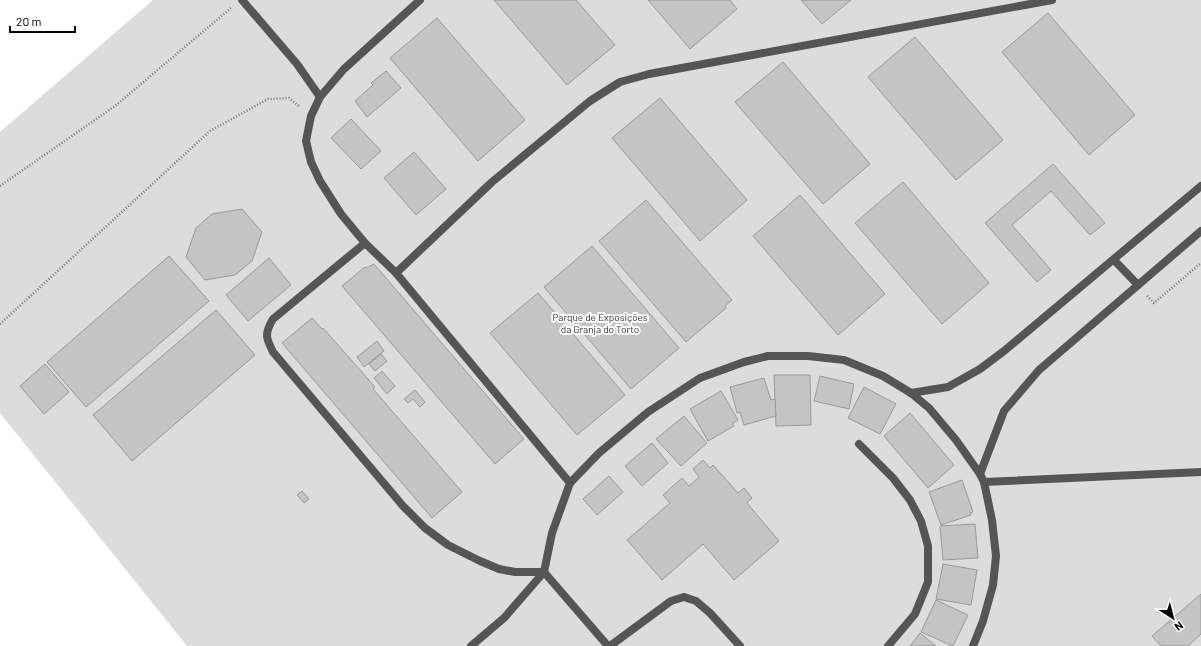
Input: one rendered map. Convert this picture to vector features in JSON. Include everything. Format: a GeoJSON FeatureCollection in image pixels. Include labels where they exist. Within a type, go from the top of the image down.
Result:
{"type":"FeatureCollection","features":[{"type":"Feature","properties":{"kind":"lane"},"geometry":{"type":"LineString","coordinates":[[242,0],[297,64],[320,97]]}},
{"type":"Feature","properties":{"kind":"lane"},"geometry":{"type":"LineString","coordinates":[[420,0],[344,68],[320,97],[311,116],[306,141],[311,162],[320,181],[341,214],[365,243],[396,273],[570,483]]}},
{"type":"Feature","properties":{"kind":"lane"},"geometry":{"type":"LineString","coordinates":[[396,273],[492,182],[590,101],[620,82],[649,74],[1052,0]]}},
{"type":"Feature","properties":{"kind":"lane"},"geometry":{"type":"LineString","coordinates":[[911,393],[948,387],[980,369],[1114,260],[1201,186]]}},
{"type":"Feature","properties":{"kind":"lane"},"geometry":{"type":"LineString","coordinates":[[980,474],[1004,411],[1039,370],[1201,231]]}},
{"type":"Feature","properties":{"kind":"lane"},"geometry":{"type":"LineString","coordinates":[[365,243],[273,319],[266,330],[267,340],[273,352],[402,506],[425,528],[448,545],[499,569],[515,572],[544,572],[609,646],[671,601],[684,597],[696,601],[710,613],[740,646]]}},
{"type":"Feature","properties":{"kind":"lane"},"geometry":{"type":"LineString","coordinates":[[1114,260],[1138,285]]}},
{"type":"Feature","properties":{"kind":"lane"},"geometry":{"type":"LineString","coordinates":[[471,646],[504,618],[544,572],[552,533],[570,483],[599,453],[648,412],[700,378],[744,362],[768,356],[808,356],[844,360],[883,376],[911,393],[929,408],[956,440],[984,482],[992,520],[996,556],[993,585],[984,620],[973,646]]}},
{"type":"Feature","properties":{"kind":"lane"},"geometry":{"type":"LineString","coordinates":[[859,444],[894,478],[910,500],[921,521],[928,546],[928,582],[915,614],[888,646]]}},
{"type":"Feature","properties":{"kind":"lane"},"geometry":{"type":"LineString","coordinates":[[984,482],[1201,472]]}},
{"type":"Feature","properties":{"kind":"path"},"geometry":{"type":"LineString","coordinates":[[0,186],[115,106],[234,5]]}},
{"type":"Feature","properties":{"kind":"path"},"geometry":{"type":"LineString","coordinates":[[0,324],[210,131],[268,99],[289,98],[311,116]]}},
{"type":"Feature","properties":{"kind":"path"},"geometry":{"type":"LineString","coordinates":[[1138,285],[1154,303],[1201,263]]}},
{"type":"Feature","properties":{"kind":"green space","name":"Parque de Exposições da Granja do Torto"},"geometry":{"type":"Polygon","coordinates":[[[153,0],[1201,0],[1201,646],[187,646],[0,413],[0,132],[153,0]]]}},
{"type":"Feature","properties":{"kind":"building"},"geometry":{"type":"Polygon","coordinates":[[[494,0],[576,0],[615,45],[567,85],[494,0]]]}},
{"type":"Feature","properties":{"kind":"building"},"geometry":{"type":"Polygon","coordinates":[[[648,0],[730,0],[737,9],[690,49],[648,0]]]}},
{"type":"Feature","properties":{"kind":"building"},"geometry":{"type":"Polygon","coordinates":[[[801,0],[851,0],[822,24],[801,0]]]}},
{"type":"Feature","properties":{"kind":"building"},"geometry":{"type":"Polygon","coordinates":[[[1048,13],[1135,115],[1089,155],[1002,52],[1048,13]]]}},
{"type":"Feature","properties":{"kind":"building"},"geometry":{"type":"Polygon","coordinates":[[[437,18],[525,120],[478,161],[390,58],[437,18]]]}},
{"type":"Feature","properties":{"kind":"building"},"geometry":{"type":"Polygon","coordinates":[[[915,37],[1003,140],[956,180],[868,77],[915,37]]]}},
{"type":"Feature","properties":{"kind":"building"},"geometry":{"type":"Polygon","coordinates":[[[783,62],[870,164],[823,204],[735,102],[783,62]]]}},
{"type":"Feature","properties":{"kind":"building"},"geometry":{"type":"Polygon","coordinates":[[[386,71],[401,88],[367,117],[355,101],[373,85],[371,83],[386,71]]]}},
{"type":"Feature","properties":{"kind":"building"},"geometry":{"type":"Polygon","coordinates":[[[660,98],[747,200],[700,241],[612,138],[660,98]]]}},
{"type":"Feature","properties":{"kind":"building"},"geometry":{"type":"Polygon","coordinates":[[[351,119],[381,151],[361,169],[331,138],[351,119]]]}},
{"type":"Feature","properties":{"kind":"building"},"geometry":{"type":"Polygon","coordinates":[[[414,152],[446,189],[416,215],[384,178],[414,152]]]}},
{"type":"Feature","properties":{"kind":"building"},"geometry":{"type":"Polygon","coordinates":[[[1053,164],[1105,223],[1090,235],[1051,191],[1012,225],[1051,270],[1037,282],[985,223],[1053,164]]]}},
{"type":"Feature","properties":{"kind":"building"},"geometry":{"type":"Polygon","coordinates":[[[903,182],[989,283],[942,324],[855,223],[903,182]]]}},
{"type":"Feature","properties":{"kind":"building"},"geometry":{"type":"Polygon","coordinates":[[[800,195],[885,294],[838,335],[753,236],[800,195]]]}},
{"type":"Feature","properties":{"kind":"building"},"geometry":{"type":"Polygon","coordinates":[[[646,200],[732,300],[725,306],[726,308],[686,342],[599,241],[646,200]]]}},
{"type":"Feature","properties":{"kind":"building"},"geometry":{"type":"Polygon","coordinates":[[[242,209],[262,232],[252,261],[235,275],[205,280],[186,257],[196,228],[212,214],[242,209]]]}},
{"type":"Feature","properties":{"kind":"building"},"geometry":{"type":"Polygon","coordinates":[[[592,246],[679,348],[631,389],[544,287],[592,246]]]}},
{"type":"Feature","properties":{"kind":"building"},"geometry":{"type":"Polygon","coordinates":[[[169,256],[209,301],[86,407],[47,362],[169,256]]]}},
{"type":"Feature","properties":{"kind":"building"},"geometry":{"type":"Polygon","coordinates":[[[269,258],[291,285],[248,321],[226,295],[269,258]]]}},
{"type":"Feature","properties":{"kind":"building"},"geometry":{"type":"Polygon","coordinates":[[[374,264],[524,439],[495,464],[342,286],[365,267],[366,268],[374,264]]]}},
{"type":"Feature","properties":{"kind":"building"},"geometry":{"type":"Polygon","coordinates":[[[538,293],[625,395],[577,435],[490,333],[538,293]]]}},
{"type":"Feature","properties":{"kind":"building"},"geometry":{"type":"Polygon","coordinates":[[[216,310],[255,355],[132,461],[93,415],[216,310]]]}},
{"type":"Feature","properties":{"kind":"building"},"geometry":{"type":"Polygon","coordinates":[[[312,318],[322,329],[323,328],[375,387],[373,389],[462,492],[432,518],[282,343],[312,318]]]}},
{"type":"Feature","properties":{"kind":"building"},"geometry":{"type":"Polygon","coordinates":[[[377,341],[384,351],[364,367],[357,357],[377,341]]]}},
{"type":"Feature","properties":{"kind":"building"},"geometry":{"type":"Polygon","coordinates":[[[381,354],[387,361],[375,371],[369,364],[381,354]]]}},
{"type":"Feature","properties":{"kind":"building"},"geometry":{"type":"Polygon","coordinates":[[[45,364],[69,392],[44,414],[20,386],[45,364]]]}},
{"type":"Feature","properties":{"kind":"building"},"geometry":{"type":"Polygon","coordinates":[[[382,371],[395,386],[387,394],[374,378],[382,371]]]}},
{"type":"Feature","properties":{"kind":"building"},"geometry":{"type":"Polygon","coordinates":[[[774,375],[810,375],[811,425],[776,426],[774,375]]]}},
{"type":"Feature","properties":{"kind":"building"},"geometry":{"type":"Polygon","coordinates":[[[820,376],[854,384],[849,409],[814,401],[820,376]]]}},
{"type":"Feature","properties":{"kind":"building"},"geometry":{"type":"Polygon","coordinates":[[[764,378],[771,400],[775,399],[776,416],[744,425],[740,412],[737,413],[730,387],[764,378]]]}},
{"type":"Feature","properties":{"kind":"building"},"geometry":{"type":"Polygon","coordinates":[[[864,387],[896,404],[880,434],[848,418],[864,387]]]}},
{"type":"Feature","properties":{"kind":"building"},"geometry":{"type":"Polygon","coordinates":[[[415,390],[425,402],[420,407],[413,399],[408,403],[404,399],[415,390]]]}},
{"type":"Feature","properties":{"kind":"building"},"geometry":{"type":"Polygon","coordinates":[[[721,391],[738,420],[732,424],[734,426],[708,441],[690,409],[721,391]]]}},
{"type":"Feature","properties":{"kind":"building"},"geometry":{"type":"Polygon","coordinates":[[[910,413],[954,465],[928,488],[884,436],[910,413]]]}},
{"type":"Feature","properties":{"kind":"building"},"geometry":{"type":"Polygon","coordinates":[[[684,416],[707,443],[681,466],[656,439],[684,416]]]}},
{"type":"Feature","properties":{"kind":"building"},"geometry":{"type":"Polygon","coordinates":[[[652,443],[668,463],[642,486],[625,466],[652,443]]]}},
{"type":"Feature","properties":{"kind":"building"},"geometry":{"type":"Polygon","coordinates":[[[703,460],[710,468],[713,465],[738,493],[744,488],[752,498],[747,503],[779,541],[734,580],[703,544],[662,580],[627,540],[670,503],[663,495],[682,478],[689,486],[699,477],[693,469],[703,460]]]}},
{"type":"Feature","properties":{"kind":"building"},"geometry":{"type":"Polygon","coordinates":[[[609,476],[623,492],[597,515],[583,499],[609,476]]]}},
{"type":"Feature","properties":{"kind":"building"},"geometry":{"type":"Polygon","coordinates":[[[962,480],[973,512],[970,513],[971,515],[941,525],[929,492],[962,480]]]}},
{"type":"Feature","properties":{"kind":"building"},"geometry":{"type":"Polygon","coordinates":[[[302,491],[309,499],[304,503],[297,495],[302,491]]]}},
{"type":"Feature","properties":{"kind":"building"},"geometry":{"type":"Polygon","coordinates":[[[975,524],[978,558],[943,560],[940,526],[975,524]]]}},
{"type":"Feature","properties":{"kind":"building"},"geometry":{"type":"Polygon","coordinates":[[[943,564],[977,570],[971,605],[936,599],[943,564]]]}},
{"type":"Feature","properties":{"kind":"building"},"geometry":{"type":"Polygon","coordinates":[[[1201,594],[1201,634],[1188,646],[1161,646],[1152,636],[1201,594]]]}},
{"type":"Feature","properties":{"kind":"building"},"geometry":{"type":"Polygon","coordinates":[[[936,600],[968,615],[953,646],[921,632],[936,600]]]}},
{"type":"Feature","properties":{"kind":"building"},"geometry":{"type":"Polygon","coordinates":[[[920,633],[936,646],[910,646],[920,633]]]}}]}
